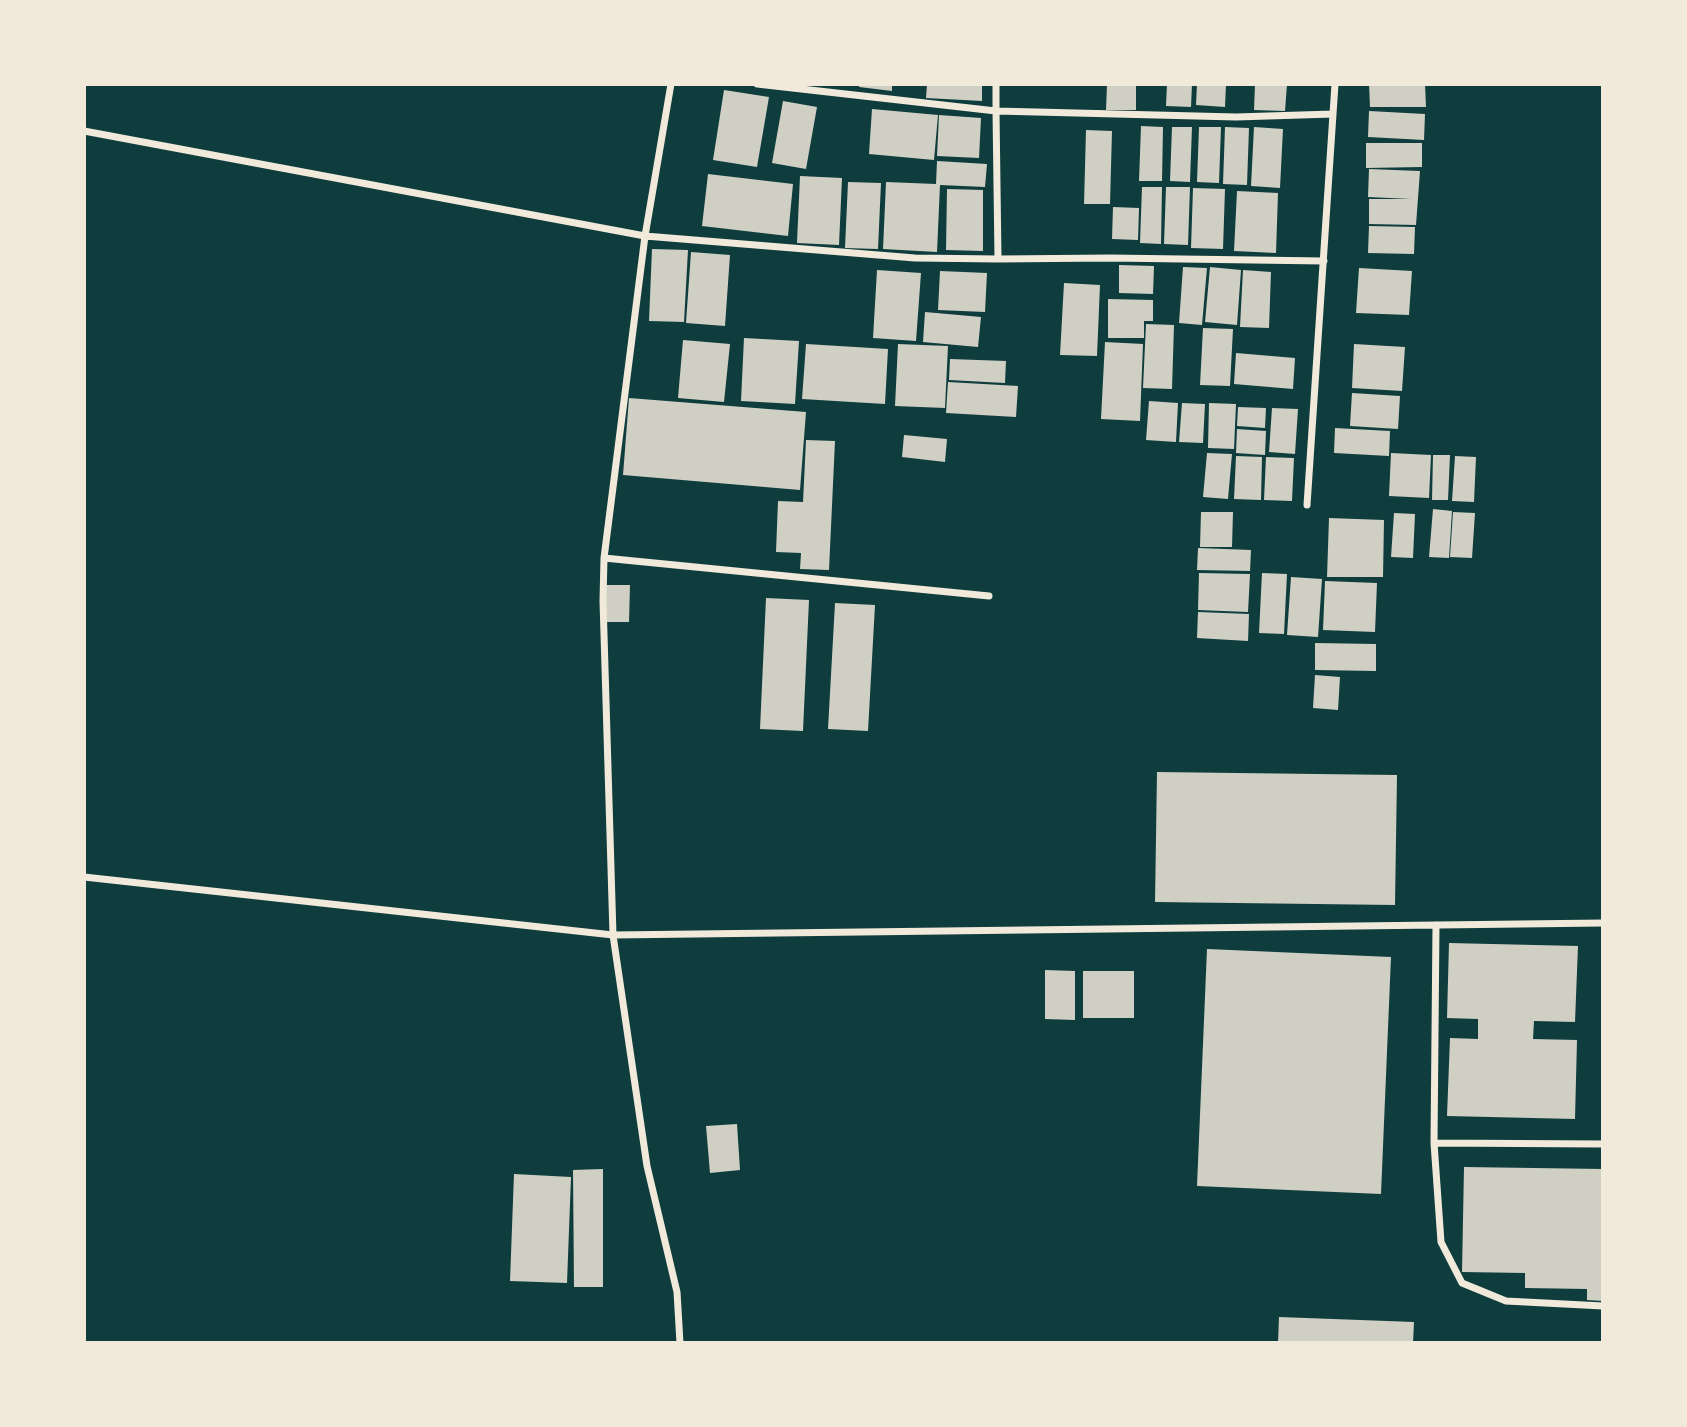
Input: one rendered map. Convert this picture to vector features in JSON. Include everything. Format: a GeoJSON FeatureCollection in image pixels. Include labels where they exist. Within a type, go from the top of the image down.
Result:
{"type":"FeatureCollection","features":[{"type":"Feature","properties":{"kind":"street"},"geometry":{"type":"LineString","coordinates":[[671,84],[645,236],[604,558],[603,601],[613,936],[647,1166],[677,1292],[680,1343]]}},
{"type":"Feature","properties":{"kind":"street"},"geometry":{"type":"LineString","coordinates":[[757,84],[996,111],[1236,117],[1333,114]]}},
{"type":"Feature","properties":{"kind":"street"},"geometry":{"type":"LineString","coordinates":[[996,84],[998,259]]}},
{"type":"Feature","properties":{"kind":"street"},"geometry":{"type":"LineString","coordinates":[[1307,505],[1335,84]]}},
{"type":"Feature","properties":{"kind":"street"},"geometry":{"type":"LineString","coordinates":[[84,131],[645,236],[915,258],[1324,261]]}},
{"type":"Feature","properties":{"kind":"street"},"geometry":{"type":"LineString","coordinates":[[604,558],[989,596]]}},
{"type":"Feature","properties":{"kind":"street"},"geometry":{"type":"LineString","coordinates":[[84,877],[613,936],[1603,923]]}},
{"type":"Feature","properties":{"kind":"street"},"geometry":{"type":"LineString","coordinates":[[1437,925],[1434,1143],[1441,1242],[1462,1283],[1506,1301],[1603,1306]]}},
{"type":"Feature","properties":{"kind":"street"},"geometry":{"type":"LineString","coordinates":[[1434,1143],[1603,1144]]}},
{"type":"Feature","properties":{"kind":"building"},"geometry":{"type":"Polygon","coordinates":[[[860,84],[892,84],[892,91],[859,87],[860,84]]]}},
{"type":"Feature","properties":{"kind":"building"},"geometry":{"type":"Polygon","coordinates":[[[927,84],[982,84],[982,101],[926,98],[927,84]]]}},
{"type":"Feature","properties":{"kind":"building"},"geometry":{"type":"Polygon","coordinates":[[[1107,84],[1136,84],[1136,110],[1106,110],[1107,84]]]}},
{"type":"Feature","properties":{"kind":"building"},"geometry":{"type":"Polygon","coordinates":[[[1167,84],[1192,84],[1191,107],[1166,106],[1167,84]]]}},
{"type":"Feature","properties":{"kind":"building"},"geometry":{"type":"Polygon","coordinates":[[[1197,84],[1226,84],[1225,107],[1196,105],[1197,84]]]}},
{"type":"Feature","properties":{"kind":"building"},"geometry":{"type":"Polygon","coordinates":[[[1255,84],[1287,84],[1285,111],[1254,110],[1255,84]]]}},
{"type":"Feature","properties":{"kind":"building"},"geometry":{"type":"Polygon","coordinates":[[[1369,84],[1425,84],[1426,107],[1370,107],[1369,84]]]}},
{"type":"Feature","properties":{"kind":"building"},"geometry":{"type":"Polygon","coordinates":[[[724,90],[769,97],[757,167],[713,160],[724,90]]]}},
{"type":"Feature","properties":{"kind":"building"},"geometry":{"type":"Polygon","coordinates":[[[783,101],[817,107],[806,169],[772,163],[783,101]]]}},
{"type":"Feature","properties":{"kind":"building"},"geometry":{"type":"Polygon","coordinates":[[[872,109],[938,115],[934,160],[869,154],[872,109]]]}},
{"type":"Feature","properties":{"kind":"building"},"geometry":{"type":"Polygon","coordinates":[[[1369,111],[1425,114],[1424,140],[1368,137],[1369,111]]]}},
{"type":"Feature","properties":{"kind":"building"},"geometry":{"type":"Polygon","coordinates":[[[939,115],[981,118],[979,158],[937,156],[939,115]]]}},
{"type":"Feature","properties":{"kind":"building"},"geometry":{"type":"Polygon","coordinates":[[[1141,126],[1163,127],[1162,181],[1139,181],[1141,126]]]}},
{"type":"Feature","properties":{"kind":"building"},"geometry":{"type":"Polygon","coordinates":[[[1172,127],[1192,127],[1190,182],[1170,181],[1172,127]]]}},
{"type":"Feature","properties":{"kind":"building"},"geometry":{"type":"Polygon","coordinates":[[[1199,127],[1221,127],[1219,183],[1197,182],[1199,127]]]}},
{"type":"Feature","properties":{"kind":"building"},"geometry":{"type":"Polygon","coordinates":[[[1225,127],[1249,128],[1247,185],[1223,184],[1225,127]]]}},
{"type":"Feature","properties":{"kind":"building"},"geometry":{"type":"Polygon","coordinates":[[[1254,127],[1283,129],[1280,188],[1251,186],[1254,127]]]}},
{"type":"Feature","properties":{"kind":"building"},"geometry":{"type":"Polygon","coordinates":[[[1086,130],[1112,131],[1110,204],[1084,204],[1086,130]]]}},
{"type":"Feature","properties":{"kind":"building"},"geometry":{"type":"Polygon","coordinates":[[[1366,143],[1422,143],[1422,167],[1366,168],[1366,143]]]}},
{"type":"Feature","properties":{"kind":"building"},"geometry":{"type":"Polygon","coordinates":[[[937,161],[987,164],[985,187],[940,185],[937,252],[883,249],[886,182],[936,184],[937,161]]]}},
{"type":"Feature","properties":{"kind":"building"},"geometry":{"type":"Polygon","coordinates":[[[1369,169],[1420,171],[1416,225],[1369,224],[1369,199],[1411,199],[1368,197],[1369,169]]]}},
{"type":"Feature","properties":{"kind":"building"},"geometry":{"type":"Polygon","coordinates":[[[708,174],[793,184],[788,236],[702,226],[708,174]]]}},
{"type":"Feature","properties":{"kind":"building"},"geometry":{"type":"Polygon","coordinates":[[[800,176],[842,178],[839,245],[797,243],[800,176]]]}},
{"type":"Feature","properties":{"kind":"building"},"geometry":{"type":"Polygon","coordinates":[[[848,182],[881,183],[878,249],[845,248],[848,182]]]}},
{"type":"Feature","properties":{"kind":"building"},"geometry":{"type":"Polygon","coordinates":[[[1142,187],[1162,187],[1161,244],[1140,243],[1142,187]]]}},
{"type":"Feature","properties":{"kind":"building"},"geometry":{"type":"Polygon","coordinates":[[[1166,187],[1190,187],[1188,245],[1164,244],[1166,187]]]}},
{"type":"Feature","properties":{"kind":"building"},"geometry":{"type":"Polygon","coordinates":[[[1193,188],[1225,189],[1223,249],[1191,248],[1193,188]]]}},
{"type":"Feature","properties":{"kind":"building"},"geometry":{"type":"Polygon","coordinates":[[[947,189],[983,190],[983,251],[946,250],[947,189]]]}},
{"type":"Feature","properties":{"kind":"building"},"geometry":{"type":"Polygon","coordinates":[[[1237,191],[1278,193],[1276,253],[1234,251],[1237,191]]]}},
{"type":"Feature","properties":{"kind":"building"},"geometry":{"type":"Polygon","coordinates":[[[1113,207],[1139,208],[1138,240],[1112,239],[1113,207]]]}},
{"type":"Feature","properties":{"kind":"building"},"geometry":{"type":"Polygon","coordinates":[[[1369,226],[1415,227],[1414,254],[1368,253],[1369,226]]]}},
{"type":"Feature","properties":{"kind":"building"},"geometry":{"type":"Polygon","coordinates":[[[652,249],[688,250],[684,322],[649,321],[652,249]]]}},
{"type":"Feature","properties":{"kind":"building"},"geometry":{"type":"Polygon","coordinates":[[[691,252],[730,255],[725,326],[686,323],[691,252]]]}},
{"type":"Feature","properties":{"kind":"building"},"geometry":{"type":"Polygon","coordinates":[[[1119,265],[1154,266],[1153,294],[1119,293],[1119,265]]]}},
{"type":"Feature","properties":{"kind":"building"},"geometry":{"type":"Polygon","coordinates":[[[1183,267],[1207,268],[1202,325],[1179,323],[1183,267]]]}},
{"type":"Feature","properties":{"kind":"building"},"geometry":{"type":"Polygon","coordinates":[[[1210,267],[1241,270],[1237,325],[1205,322],[1210,267]]]}},
{"type":"Feature","properties":{"kind":"building"},"geometry":{"type":"Polygon","coordinates":[[[1359,268],[1412,271],[1409,315],[1356,313],[1359,268]]]}},
{"type":"Feature","properties":{"kind":"building"},"geometry":{"type":"Polygon","coordinates":[[[877,270],[921,273],[916,341],[873,338],[877,270]]]}},
{"type":"Feature","properties":{"kind":"building"},"geometry":{"type":"Polygon","coordinates":[[[1243,270],[1271,272],[1269,328],[1240,327],[1243,270]]]}},
{"type":"Feature","properties":{"kind":"building"},"geometry":{"type":"Polygon","coordinates":[[[940,271],[987,273],[985,312],[938,310],[940,271]]]}},
{"type":"Feature","properties":{"kind":"building"},"geometry":{"type":"Polygon","coordinates":[[[1064,283],[1100,285],[1097,356],[1060,355],[1064,283]]]}},
{"type":"Feature","properties":{"kind":"building"},"geometry":{"type":"Polygon","coordinates":[[[1108,299],[1153,300],[1153,321],[1144,321],[1144,338],[1108,338],[1108,299]]]}},
{"type":"Feature","properties":{"kind":"building"},"geometry":{"type":"Polygon","coordinates":[[[925,312],[981,317],[978,347],[923,342],[925,312]]]}},
{"type":"Feature","properties":{"kind":"building"},"geometry":{"type":"Polygon","coordinates":[[[1146,324],[1174,325],[1172,389],[1143,388],[1146,324]]]}},
{"type":"Feature","properties":{"kind":"building"},"geometry":{"type":"Polygon","coordinates":[[[1203,328],[1233,329],[1230,386],[1200,385],[1203,328]]]}},
{"type":"Feature","properties":{"kind":"building"},"geometry":{"type":"Polygon","coordinates":[[[744,338],[799,341],[795,404],[741,401],[744,338]]]}},
{"type":"Feature","properties":{"kind":"building"},"geometry":{"type":"Polygon","coordinates":[[[683,340],[730,344],[724,402],[678,398],[683,340]]]}},
{"type":"Feature","properties":{"kind":"building"},"geometry":{"type":"Polygon","coordinates":[[[1105,342],[1143,344],[1140,421],[1101,419],[1105,342]]]}},
{"type":"Feature","properties":{"kind":"building"},"geometry":{"type":"Polygon","coordinates":[[[806,344],[888,349],[885,404],[802,399],[806,344]]]}},
{"type":"Feature","properties":{"kind":"building"},"geometry":{"type":"Polygon","coordinates":[[[898,344],[948,346],[945,408],[895,406],[898,344]]]}},
{"type":"Feature","properties":{"kind":"building"},"geometry":{"type":"Polygon","coordinates":[[[1354,344],[1405,347],[1402,391],[1352,388],[1354,344]]]}},
{"type":"Feature","properties":{"kind":"building"},"geometry":{"type":"Polygon","coordinates":[[[1236,353],[1295,358],[1293,389],[1234,384],[1236,353]]]}},
{"type":"Feature","properties":{"kind":"building"},"geometry":{"type":"Polygon","coordinates":[[[950,359],[1006,361],[1005,383],[949,380],[950,359]]]}},
{"type":"Feature","properties":{"kind":"building"},"geometry":{"type":"Polygon","coordinates":[[[948,382],[1018,386],[1016,417],[946,413],[948,382]]]}},
{"type":"Feature","properties":{"kind":"building"},"geometry":{"type":"Polygon","coordinates":[[[1352,393],[1400,396],[1398,429],[1350,426],[1352,393]]]}},
{"type":"Feature","properties":{"kind":"building"},"geometry":{"type":"Polygon","coordinates":[[[629,398],[806,412],[800,490],[623,475],[629,398]]]}},
{"type":"Feature","properties":{"kind":"building"},"geometry":{"type":"Polygon","coordinates":[[[1149,401],[1178,403],[1176,442],[1146,440],[1149,401]]]}},
{"type":"Feature","properties":{"kind":"building"},"geometry":{"type":"Polygon","coordinates":[[[1182,403],[1205,404],[1203,443],[1179,442],[1182,403]]]}},
{"type":"Feature","properties":{"kind":"building"},"geometry":{"type":"Polygon","coordinates":[[[1209,403],[1236,404],[1234,449],[1208,448],[1209,403]]]}},
{"type":"Feature","properties":{"kind":"building"},"geometry":{"type":"Polygon","coordinates":[[[1238,407],[1266,408],[1265,428],[1237,426],[1238,407]]]}},
{"type":"Feature","properties":{"kind":"building"},"geometry":{"type":"Polygon","coordinates":[[[1272,408],[1298,409],[1295,454],[1269,452],[1272,408]]]}},
{"type":"Feature","properties":{"kind":"building"},"geometry":{"type":"Polygon","coordinates":[[[1335,428],[1390,431],[1389,456],[1334,453],[1335,428]]]}},
{"type":"Feature","properties":{"kind":"building"},"geometry":{"type":"Polygon","coordinates":[[[1237,429],[1266,431],[1265,455],[1236,453],[1237,429]]]}},
{"type":"Feature","properties":{"kind":"building"},"geometry":{"type":"Polygon","coordinates":[[[904,435],[947,439],[945,462],[902,457],[904,435]]]}},
{"type":"Feature","properties":{"kind":"building"},"geometry":{"type":"Polygon","coordinates":[[[806,440],[835,441],[829,570],[800,569],[801,553],[776,552],[778,501],[803,502],[806,440]]]}},
{"type":"Feature","properties":{"kind":"building"},"geometry":{"type":"Polygon","coordinates":[[[1207,453],[1232,454],[1228,499],[1203,497],[1207,453]]]}},
{"type":"Feature","properties":{"kind":"building"},"geometry":{"type":"Polygon","coordinates":[[[1391,453],[1431,455],[1429,498],[1389,496],[1391,453]]]}},
{"type":"Feature","properties":{"kind":"building"},"geometry":{"type":"Polygon","coordinates":[[[1433,455],[1450,455],[1448,500],[1432,500],[1433,455]]]}},
{"type":"Feature","properties":{"kind":"building"},"geometry":{"type":"Polygon","coordinates":[[[1236,456],[1262,457],[1261,500],[1234,499],[1236,456]]]}},
{"type":"Feature","properties":{"kind":"building"},"geometry":{"type":"Polygon","coordinates":[[[1455,456],[1476,457],[1474,502],[1452,501],[1455,456]]]}},
{"type":"Feature","properties":{"kind":"building"},"geometry":{"type":"Polygon","coordinates":[[[1266,457],[1294,458],[1292,501],[1264,500],[1266,457]]]}},
{"type":"Feature","properties":{"kind":"building"},"geometry":{"type":"Polygon","coordinates":[[[1433,509],[1452,511],[1449,558],[1429,557],[1433,509]]]}},
{"type":"Feature","properties":{"kind":"building"},"geometry":{"type":"Polygon","coordinates":[[[1201,512],[1233,512],[1232,547],[1200,547],[1201,512]]]}},
{"type":"Feature","properties":{"kind":"building"},"geometry":{"type":"Polygon","coordinates":[[[1453,512],[1475,513],[1472,558],[1450,557],[1453,512]]]}},
{"type":"Feature","properties":{"kind":"building"},"geometry":{"type":"Polygon","coordinates":[[[1394,513],[1415,514],[1413,558],[1391,557],[1394,513]]]}},
{"type":"Feature","properties":{"kind":"building"},"geometry":{"type":"Polygon","coordinates":[[[1329,518],[1384,520],[1383,577],[1327,577],[1329,518]]]}},
{"type":"Feature","properties":{"kind":"building"},"geometry":{"type":"Polygon","coordinates":[[[1198,548],[1251,550],[1250,571],[1197,570],[1198,548]]]}},
{"type":"Feature","properties":{"kind":"building"},"geometry":{"type":"Polygon","coordinates":[[[1199,573],[1250,574],[1248,612],[1198,610],[1199,573]]]}},
{"type":"Feature","properties":{"kind":"building"},"geometry":{"type":"Polygon","coordinates":[[[1262,573],[1287,574],[1284,634],[1259,633],[1262,573]]]}},
{"type":"Feature","properties":{"kind":"building"},"geometry":{"type":"Polygon","coordinates":[[[1291,577],[1322,579],[1318,637],[1287,635],[1291,577]]]}},
{"type":"Feature","properties":{"kind":"building"},"geometry":{"type":"Polygon","coordinates":[[[1325,581],[1377,583],[1375,632],[1323,630],[1325,581]]]}},
{"type":"Feature","properties":{"kind":"building"},"geometry":{"type":"Polygon","coordinates":[[[606,585],[630,585],[629,622],[605,622],[606,585]]]}},
{"type":"Feature","properties":{"kind":"building"},"geometry":{"type":"Polygon","coordinates":[[[766,598],[809,600],[803,731],[760,729],[766,598]]]}},
{"type":"Feature","properties":{"kind":"building"},"geometry":{"type":"Polygon","coordinates":[[[835,603],[875,605],[868,731],[828,729],[835,603]]]}},
{"type":"Feature","properties":{"kind":"building"},"geometry":{"type":"Polygon","coordinates":[[[1198,612],[1249,614],[1248,641],[1197,638],[1198,612]]]}},
{"type":"Feature","properties":{"kind":"building"},"geometry":{"type":"Polygon","coordinates":[[[1315,643],[1376,644],[1376,671],[1315,670],[1315,643]]]}},
{"type":"Feature","properties":{"kind":"building"},"geometry":{"type":"Polygon","coordinates":[[[1315,675],[1340,677],[1338,710],[1313,708],[1315,675]]]}},
{"type":"Feature","properties":{"kind":"building"},"geometry":{"type":"Polygon","coordinates":[[[1157,772],[1397,775],[1395,905],[1155,902],[1157,772]]]}},
{"type":"Feature","properties":{"kind":"building"},"geometry":{"type":"Polygon","coordinates":[[[1449,943],[1578,946],[1575,1022],[1534,1021],[1533,1039],[1577,1040],[1575,1119],[1447,1116],[1450,1038],[1478,1039],[1478,1019],[1447,1018],[1449,943]]]}},
{"type":"Feature","properties":{"kind":"building"},"geometry":{"type":"Polygon","coordinates":[[[1207,949],[1391,957],[1381,1194],[1197,1186],[1207,949]]]}},
{"type":"Feature","properties":{"kind":"building"},"geometry":{"type":"Polygon","coordinates":[[[1045,970],[1075,971],[1075,1020],[1045,1019],[1045,970]]]}},
{"type":"Feature","properties":{"kind":"building"},"geometry":{"type":"Polygon","coordinates":[[[1083,971],[1134,971],[1134,1018],[1083,1018],[1083,971]]]}},
{"type":"Feature","properties":{"kind":"building"},"geometry":{"type":"Polygon","coordinates":[[[737,1124],[740,1170],[710,1173],[706,1126],[737,1124]]]}},
{"type":"Feature","properties":{"kind":"building"},"geometry":{"type":"Polygon","coordinates":[[[1464,1167],[1603,1169],[1603,1301],[1587,1300],[1587,1289],[1525,1288],[1525,1273],[1462,1272],[1464,1167]]]}},
{"type":"Feature","properties":{"kind":"building"},"geometry":{"type":"Polygon","coordinates":[[[603,1169],[603,1287],[574,1287],[573,1170],[603,1169]]]}},
{"type":"Feature","properties":{"kind":"building"},"geometry":{"type":"Polygon","coordinates":[[[514,1174],[571,1177],[567,1283],[510,1281],[514,1174]]]}},
{"type":"Feature","properties":{"kind":"building"},"geometry":{"type":"Polygon","coordinates":[[[1279,1317],[1414,1322],[1413,1343],[1278,1343],[1279,1317]]]}}]}
